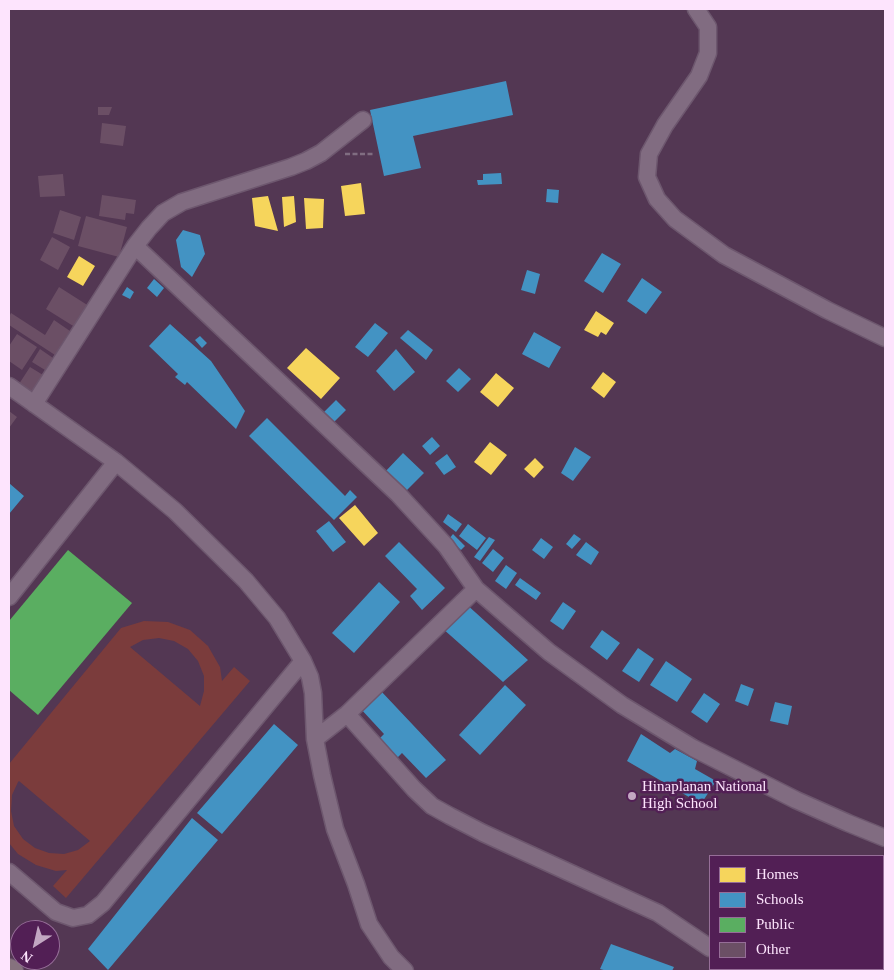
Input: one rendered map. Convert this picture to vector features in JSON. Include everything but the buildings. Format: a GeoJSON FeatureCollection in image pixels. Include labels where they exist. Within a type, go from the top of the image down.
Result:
{"type":"FeatureCollection","features":[{"type":"Feature","properties":{"kind":"main road"},"geometry":{"type":"LineString","coordinates":[[9,969],[14,971]]}},
{"type":"Feature","properties":{"kind":"street"},"geometry":{"type":"LineString","coordinates":[[696,9],[708,27],[708,53],[699,76],[665,124],[649,154],[647,177],[657,200],[675,220],[724,255],[827,310],[885,338]]}},
{"type":"Feature","properties":{"kind":"street"},"geometry":{"type":"LineString","coordinates":[[34,404],[136,246],[163,213],[182,202],[292,167],[321,154],[363,120]]}},
{"type":"Feature","properties":{"kind":"street"},"geometry":{"type":"LineString","coordinates":[[136,246],[398,494],[446,546],[476,589],[549,652],[622,705],[693,748],[796,800],[885,838]]}},
{"type":"Feature","properties":{"kind":"street"},"geometry":{"type":"LineString","coordinates":[[9,386],[116,462],[175,511],[246,580],[277,618],[303,661],[310,677],[313,693],[315,739],[322,775],[335,829],[369,924],[391,957],[405,971]]}},
{"type":"Feature","properties":{"kind":"street"},"geometry":{"type":"LineString","coordinates":[[9,597],[116,462]]}},
{"type":"Feature","properties":{"kind":"street"},"geometry":{"type":"LineString","coordinates":[[315,739],[346,714],[476,589]]}},
{"type":"Feature","properties":{"kind":"street"},"geometry":{"type":"LineString","coordinates":[[9,872],[56,912],[73,918],[88,915],[103,903],[303,661]]}},
{"type":"Feature","properties":{"kind":"street"},"geometry":{"type":"LineString","coordinates":[[346,714],[414,789],[432,806],[484,833],[658,914],[709,947]]}},
{"type":"Feature","properties":{"kind":"path"},"geometry":{"type":"LineString","coordinates":[[321,154],[374,154]]}},
{"type":"Feature","properties":{"kind":"shaded area"},"geometry":{"type":"Polygon","coordinates":[[[144,621],[168,622],[190,630],[208,646],[220,667],[222,681],[234,667],[250,681],[66,898],[53,886],[67,870],[56,871],[36,865],[18,854],[9,843],[9,764],[121,628],[144,621]],[[159,638],[143,640],[130,647],[200,706],[204,691],[204,676],[198,661],[188,649],[174,641],[159,638]],[[19,781],[12,795],[11,811],[14,826],[23,839],[35,848],[49,853],[64,854],[78,850],[90,841],[19,781]]]}},
{"type":"Feature","properties":{"kind":"place","name":"Hinaplanan National High School"},"geometry":{"type":"Point","coordinates":[632,796]}}]}
